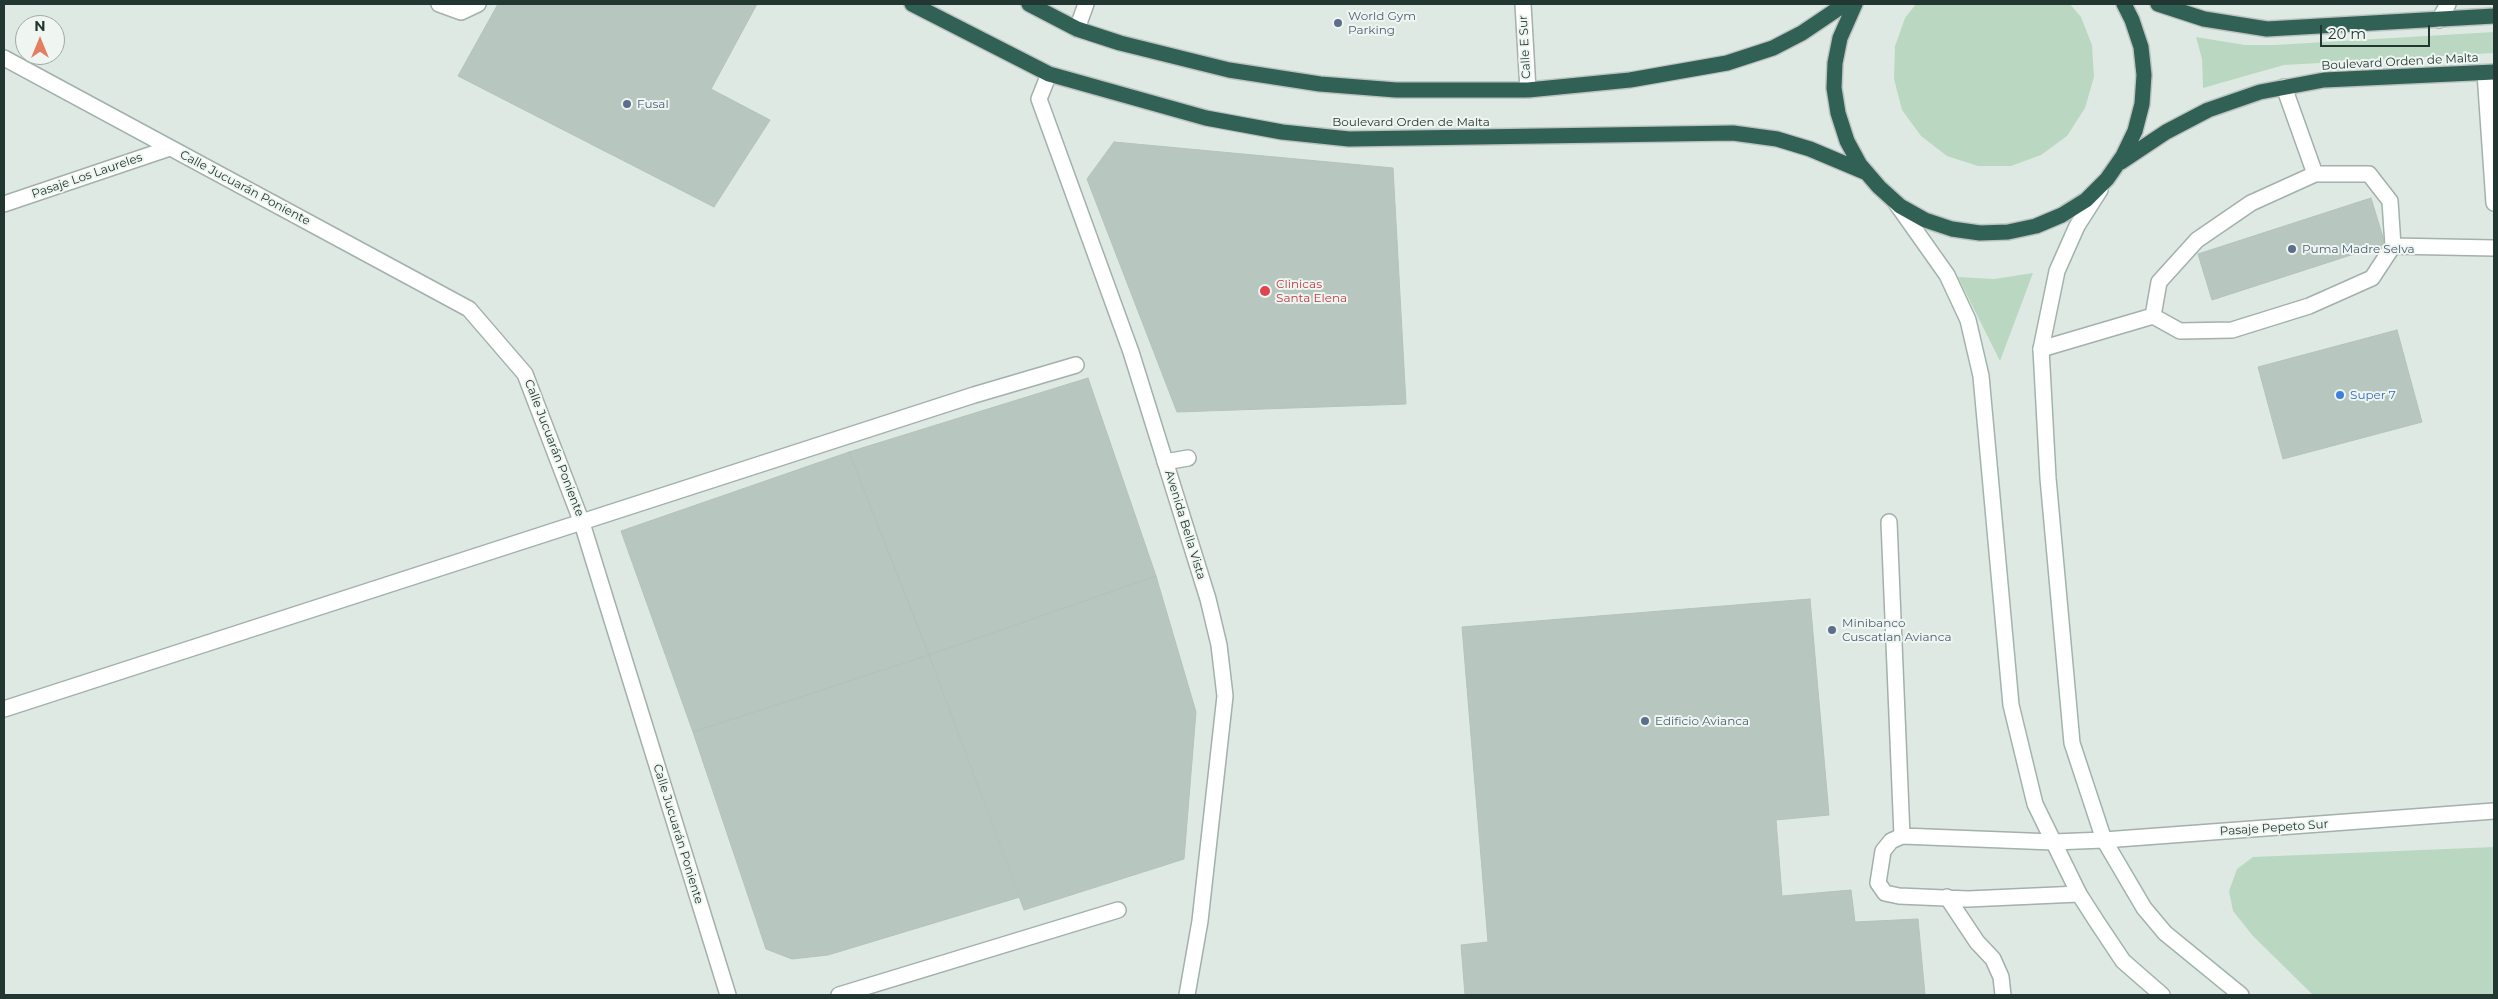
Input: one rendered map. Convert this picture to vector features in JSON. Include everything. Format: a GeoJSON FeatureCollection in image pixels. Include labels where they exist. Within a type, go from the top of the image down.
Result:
{"type":"FeatureCollection","features":[{"type":"Feature","properties":{"kind":"highway","name":"Boulevard Orden de Malta"},"geometry":{"type":"LineString","coordinates":[[912,4],[1049,74],[1206,118],[1282,132],[1349,139],[1733,133],[1777,139],[1810,149],[1867,173]]}},
{"type":"Feature","properties":{"kind":"highway"},"geometry":{"type":"LineString","coordinates":[[1029,4],[1077,29],[1120,43],[1229,70],[1320,84],[1396,90],[1528,90],[1630,80],[1727,64],[1773,48],[1802,33],[1845,4]]}},
{"type":"Feature","properties":{"kind":"highway"},"geometry":{"type":"LineString","coordinates":[[1855,4],[1840,38],[1835,63],[1834,88],[1838,113],[1847,141],[1867,173],[1894,200],[1925,220],[1952,229],[1980,233],[2008,232],[2036,226],[2062,215],[2086,200],[2107,180],[2118,164],[2135,131],[2142,104],[2144,75],[2141,47],[2132,20],[2124,4]]}},
{"type":"Feature","properties":{"kind":"highway"},"geometry":{"type":"LineString","coordinates":[[2158,4],[2204,19],[2267,29],[2494,16]]}},
{"type":"Feature","properties":{"kind":"highway","name":"Boulevard Orden de Malta"},"geometry":{"type":"LineString","coordinates":[[2118,164],[2166,132],[2208,110],[2260,92],[2324,80],[2490,72]]}},
{"type":"Feature","properties":{"kind":"street"},"geometry":{"type":"LineString","coordinates":[[439,4],[461,12],[478,4]]}},
{"type":"Feature","properties":{"kind":"street"},"geometry":{"type":"LineString","coordinates":[[1077,29],[1086,4]]}},
{"type":"Feature","properties":{"kind":"street","name":"Calle E Sur"},"geometry":{"type":"LineString","coordinates":[[1523,4],[1528,90]]}},
{"type":"Feature","properties":{"kind":"street"},"geometry":{"type":"LineString","coordinates":[[2439,20],[2448,4]]}},
{"type":"Feature","properties":{"kind":"street","name":"Calle Jucuarán Poniente"},"geometry":{"type":"LineString","coordinates":[[4,58],[469,309],[526,374],[582,523],[728,995]]}},
{"type":"Feature","properties":{"kind":"street"},"geometry":{"type":"LineString","coordinates":[[2490,72],[2494,203]]}},
{"type":"Feature","properties":{"kind":"street","name":"Avenida Bella Vista"},"geometry":{"type":"LineString","coordinates":[[1049,74],[1039,99],[1131,352],[1208,599],[1219,645],[1225,696],[1200,921],[1187,995]]}},
{"type":"Feature","properties":{"kind":"street"},"geometry":{"type":"LineString","coordinates":[[2284,87],[2315,174]]}},
{"type":"Feature","properties":{"kind":"street","name":"Pasaje Los Laureles"},"geometry":{"type":"LineString","coordinates":[[4,204],[170,148]]}},
{"type":"Feature","properties":{"kind":"street"},"geometry":{"type":"LineString","coordinates":[[2041,349],[2152,316],[2180,331],[2232,330],[2309,306],[2372,278],[2393,246],[2390,201],[2369,174],[2315,174],[2251,203],[2197,240],[2159,282],[2152,316]]}},
{"type":"Feature","properties":{"kind":"street"},"geometry":{"type":"LineString","coordinates":[[2107,180],[2077,226],[2058,271],[2041,349],[2048,478],[2072,743],[2104,840],[2144,908],[2165,933],[2240,995]]}},
{"type":"Feature","properties":{"kind":"street"},"geometry":{"type":"LineString","coordinates":[[1894,200],[1947,276],[1968,320],[1981,376],[2011,705],[2035,804],[2079,894],[2123,961],[2162,995]]}},
{"type":"Feature","properties":{"kind":"street"},"geometry":{"type":"LineString","coordinates":[[2393,246],[2494,248]]}},
{"type":"Feature","properties":{"kind":"street"},"geometry":{"type":"LineString","coordinates":[[4,709],[974,395],[1076,365]]}},
{"type":"Feature","properties":{"kind":"street"},"geometry":{"type":"LineString","coordinates":[[1165,462],[1188,458]]}},
{"type":"Feature","properties":{"kind":"street"},"geometry":{"type":"LineString","coordinates":[[1889,522],[1902,836],[1891,841],[1883,851],[1878,883],[1885,893],[1900,896],[1947,898],[2079,894]]}},
{"type":"Feature","properties":{"kind":"street","name":"Pasaje Pepeto Sur"},"geometry":{"type":"LineString","coordinates":[[1902,836],[2053,842],[2104,840],[2494,811]]}},
{"type":"Feature","properties":{"kind":"street"},"geometry":{"type":"LineString","coordinates":[[1947,898],[1977,942],[1993,959],[2001,977],[2003,995]]}},
{"type":"Feature","properties":{"kind":"street"},"geometry":{"type":"LineString","coordinates":[[839,995],[1118,910]]}},
{"type":"Feature","properties":{"kind":"green space"},"geometry":{"type":"Polygon","coordinates":[[[1916,4],[2070,4],[2081,17],[2092,45],[2094,77],[2085,108],[2067,136],[2041,155],[2011,166],[1978,166],[1947,156],[1921,136],[1902,110],[1894,79],[1895,46],[1905,18],[1916,4]]]}},
{"type":"Feature","properties":{"kind":"green space"},"geometry":{"type":"Polygon","coordinates":[[[2494,32],[2494,53],[2284,65],[2203,88],[2202,59],[2196,37],[2245,45],[2274,45],[2494,32]]]}},
{"type":"Feature","properties":{"kind":"green space"},"geometry":{"type":"Polygon","coordinates":[[[2033,273],[2000,361],[1958,277],[1994,279],[2033,273]]]}},
{"type":"Feature","properties":{"kind":"green space"},"geometry":{"type":"Polygon","coordinates":[[[2494,847],[2494,995],[2313,995],[2253,936],[2233,911],[2229,891],[2237,869],[2253,857],[2494,847]]]}},
{"type":"Feature","properties":{"kind":"building","name":"Fusal"},"geometry":{"type":"Polygon","coordinates":[[[498,4],[757,4],[711,89],[770,120],[714,207],[458,76],[498,4]]]}},
{"type":"Feature","properties":{"kind":"building","name":"Clinicas Santa Elena"},"geometry":{"type":"Polygon","coordinates":[[[1114,142],[1393,168],[1406,404],[1177,412],[1087,179],[1114,142]]]}},
{"type":"Feature","properties":{"kind":"building","name":"Puma Madre Selva"},"geometry":{"type":"Polygon","coordinates":[[[2371,198],[2385,244],[2212,300],[2198,254],[2371,198]]]}},
{"type":"Feature","properties":{"kind":"building","name":"Super 7"},"geometry":{"type":"Polygon","coordinates":[[[2397,330],[2422,422],[2283,459],[2258,367],[2397,330]]]}},
{"type":"Feature","properties":{"kind":"building"},"geometry":{"type":"Polygon","coordinates":[[[1088,378],[1156,576],[929,655],[849,452],[1088,378]]]}},
{"type":"Feature","properties":{"kind":"building"},"geometry":{"type":"Polygon","coordinates":[[[849,452],[929,655],[693,732],[621,531],[849,452]]]}},
{"type":"Feature","properties":{"kind":"building"},"geometry":{"type":"Polygon","coordinates":[[[1156,576],[1196,712],[1184,859],[1024,910],[929,655],[1156,576]]]}},
{"type":"Feature","properties":{"kind":"building","name":"Edificio Avianca"},"geometry":{"type":"Polygon","coordinates":[[[1810,599],[1829,815],[1776,820],[1782,896],[1851,890],[1855,922],[1918,919],[1925,995],[1465,995],[1461,945],[1488,942],[1462,627],[1810,599]]]}},
{"type":"Feature","properties":{"kind":"building"},"geometry":{"type":"Polygon","coordinates":[[[929,655],[1020,897],[828,955],[792,959],[766,949],[693,732],[929,655]]]}},
{"type":"Feature","properties":{"kind":"place","name":"World Gym Parking"},"geometry":{"type":"Point","coordinates":[1338,23]}},
{"type":"Feature","properties":{"kind":"place","name":"Fusal"},"geometry":{"type":"Point","coordinates":[627,104]}},
{"type":"Feature","properties":{"kind":"place","name":"Puma Madre Selva"},"geometry":{"type":"Point","coordinates":[2292,249]}},
{"type":"Feature","properties":{"kind":"place","name":"Clinicas Santa Elena"},"geometry":{"type":"Point","coordinates":[1265,291]}},
{"type":"Feature","properties":{"kind":"place","name":"Super 7"},"geometry":{"type":"Point","coordinates":[2340,395]}},
{"type":"Feature","properties":{"kind":"place","name":"Minibanco Cuscatlan Avianca"},"geometry":{"type":"Point","coordinates":[1832,630]}},
{"type":"Feature","properties":{"kind":"place","name":"Edificio Avianca"},"geometry":{"type":"Point","coordinates":[1645,721]}}]}
